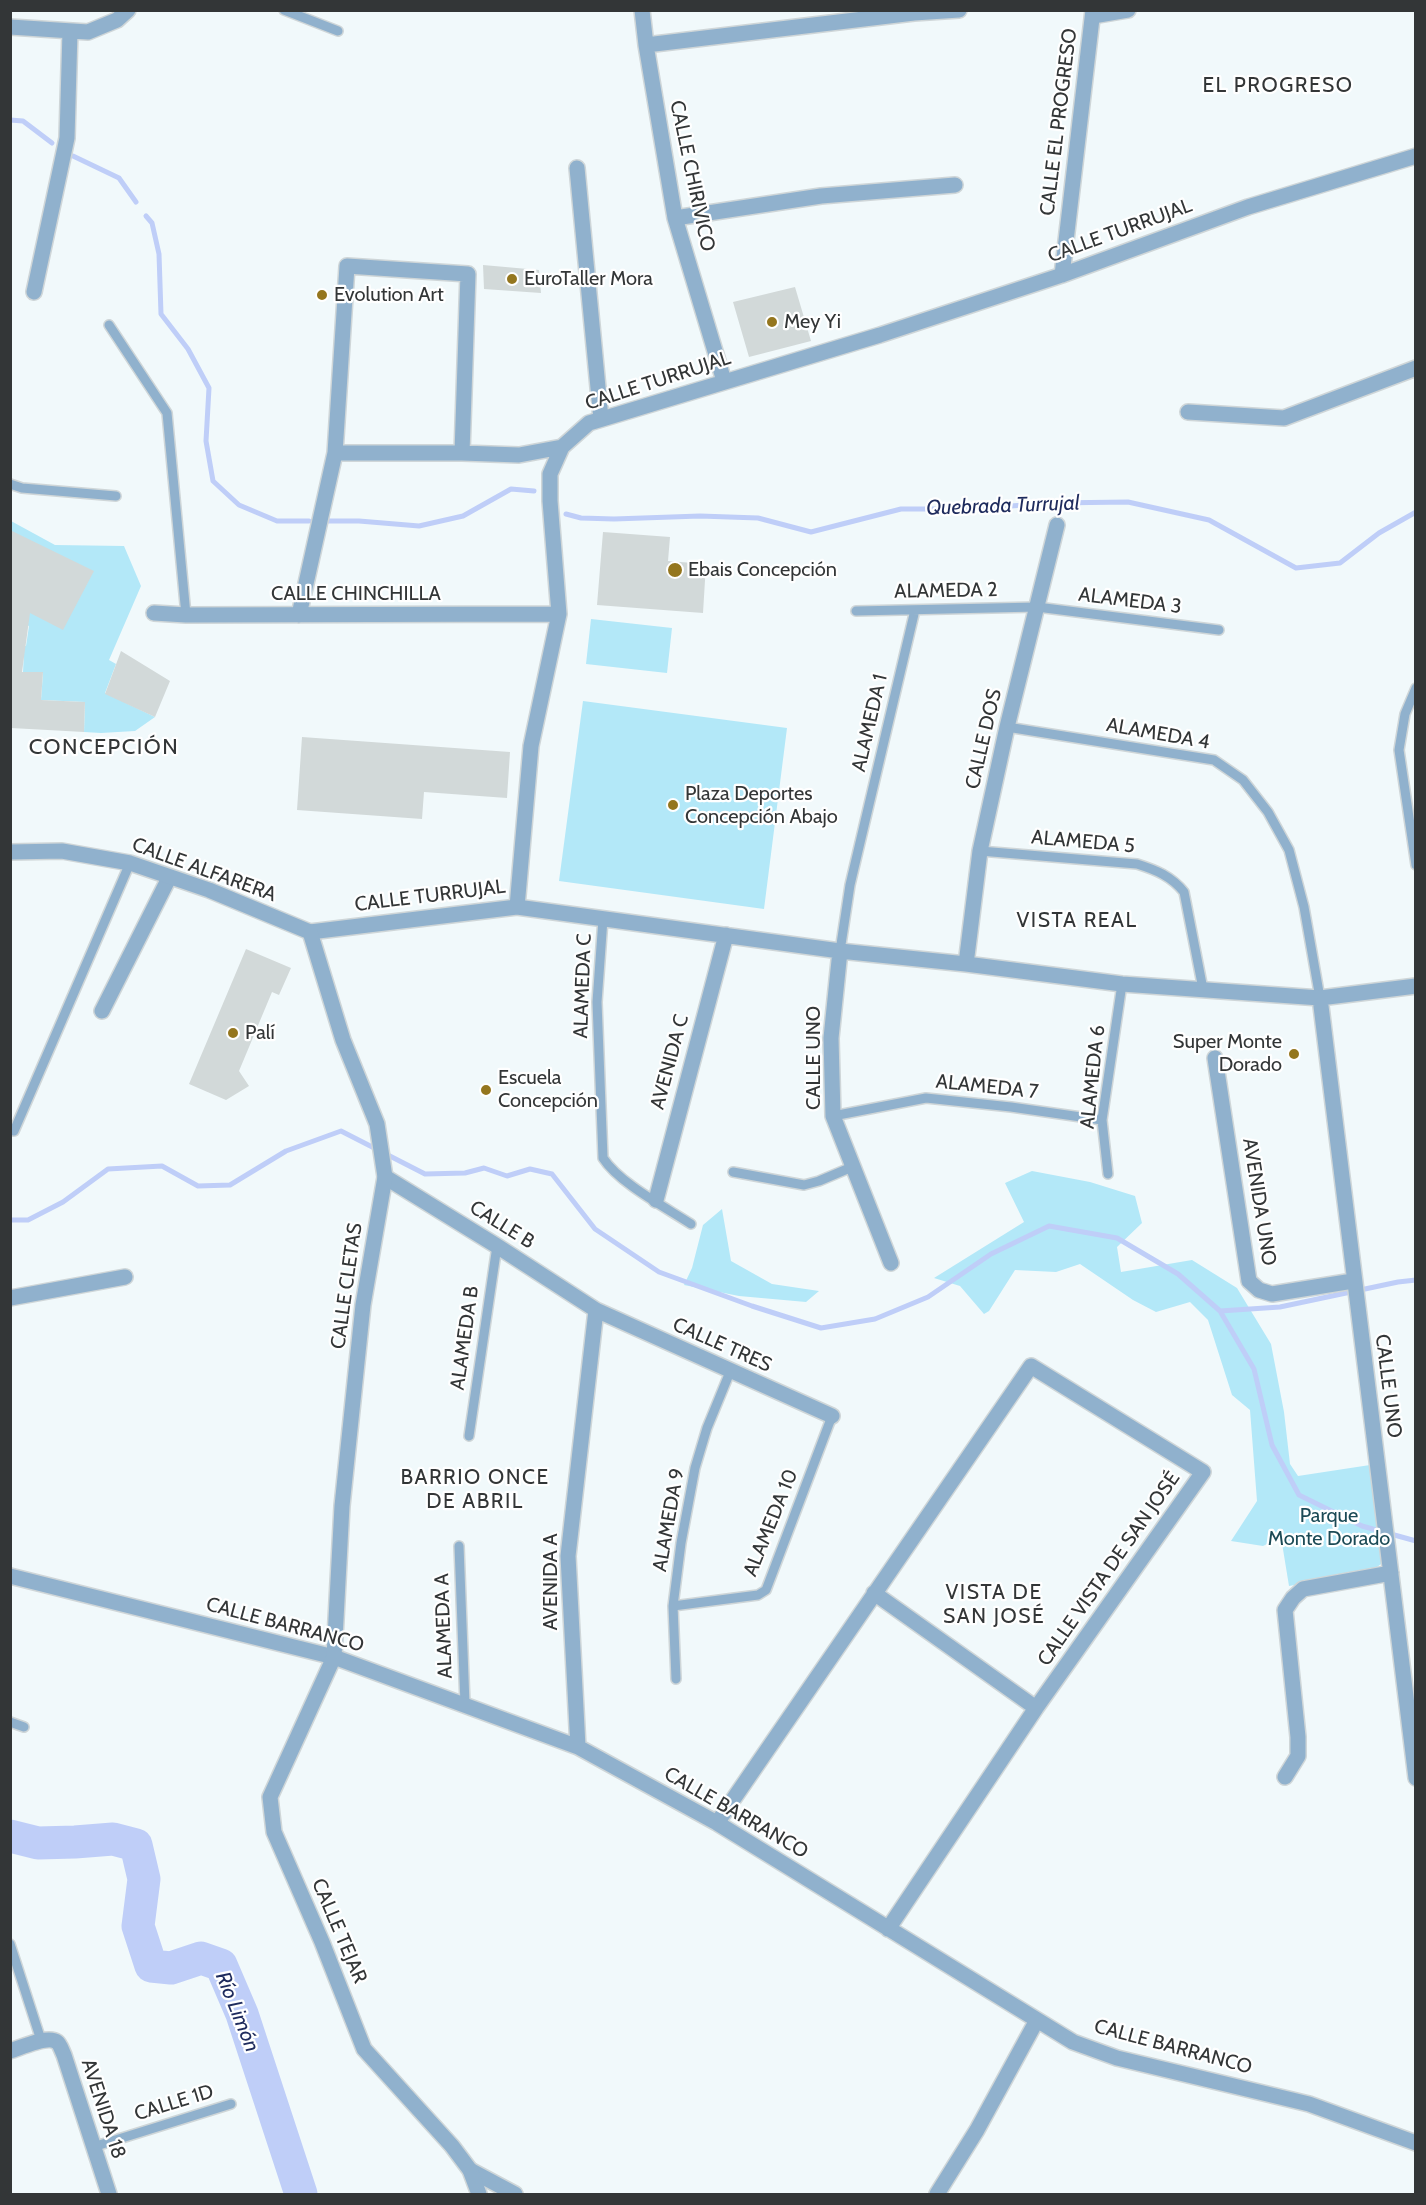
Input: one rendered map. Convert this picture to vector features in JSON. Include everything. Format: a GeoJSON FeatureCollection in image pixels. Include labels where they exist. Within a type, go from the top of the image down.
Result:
{"type":"FeatureCollection","features":[{"type":"Feature","properties":{"kind":"street"},"geometry":{"type":"LineString","coordinates":[[10,27],[88,32],[117,21],[128,10]]}},
{"type":"Feature","properties":{"kind":"street","name":"CALLE CHIRIVICO"},"geometry":{"type":"LineString","coordinates":[[642,10],[675,218],[724,381]]}},
{"type":"Feature","properties":{"kind":"street"},"geometry":{"type":"LineString","coordinates":[[646,45],[914,12],[959,10]]}},
{"type":"Feature","properties":{"kind":"street"},"geometry":{"type":"LineString","coordinates":[[1093,13],[1128,10]]}},
{"type":"Feature","properties":{"kind":"street","name":"CALLE EL PROGRESO"},"geometry":{"type":"LineString","coordinates":[[1062,275],[1093,13]]}},
{"type":"Feature","properties":{"kind":"street"},"geometry":{"type":"LineString","coordinates":[[34,292],[67,138],[70,31]]}},
{"type":"Feature","properties":{"kind":"street","name":"CALLE TURRUJAL"},"geometry":{"type":"LineString","coordinates":[[310,932],[517,907],[531,746],[559,614],[550,474],[562,447],[589,423],[880,335],[1062,275],[1248,207],[1416,156]]}},
{"type":"Feature","properties":{"kind":"street"},"geometry":{"type":"LineString","coordinates":[[578,168],[601,419]]}},
{"type":"Feature","properties":{"kind":"street"},"geometry":{"type":"LineString","coordinates":[[675,218],[821,196],[955,185]]}},
{"type":"Feature","properties":{"kind":"street"},"geometry":{"type":"LineString","coordinates":[[299,615],[335,453],[347,266],[468,274],[462,453]]}},
{"type":"Feature","properties":{"kind":"street"},"geometry":{"type":"LineString","coordinates":[[1188,412],[1284,418],[1416,368]]}},
{"type":"Feature","properties":{"kind":"street"},"geometry":{"type":"LineString","coordinates":[[335,453],[519,455],[562,447]]}},
{"type":"Feature","properties":{"kind":"street","name":"CALLE DOS"},"geometry":{"type":"LineString","coordinates":[[966,964],[980,851],[1007,727],[1057,525]]}},
{"type":"Feature","properties":{"kind":"street","name":"CALLE CHINCHILLA"},"geometry":{"type":"LineString","coordinates":[[154,613],[186,615],[559,614]]}},
{"type":"Feature","properties":{"kind":"street","name":"CALLE ALFARERA"},"geometry":{"type":"LineString","coordinates":[[10,852],[62,851],[130,863],[208,890],[310,932]]}},
{"type":"Feature","properties":{"kind":"street"},"geometry":{"type":"LineString","coordinates":[[102,1011],[169,878]]}},
{"type":"Feature","properties":{"kind":"street"},"geometry":{"type":"LineString","coordinates":[[517,907],[840,951],[1122,984],[1320,998],[1416,986]]}},
{"type":"Feature","properties":{"kind":"street","name":"CALLE CLETAS"},"geometry":{"type":"LineString","coordinates":[[310,932],[343,1040],[377,1124],[385,1177],[363,1305],[342,1506],[334,1658]]}},
{"type":"Feature","properties":{"kind":"street","name":"AVENIDA C"},"geometry":{"type":"LineString","coordinates":[[656,1200],[726,935]]}},
{"type":"Feature","properties":{"kind":"street","name":"CALLE UNO"},"geometry":{"type":"LineString","coordinates":[[840,951],[831,1038],[833,1116],[891,1263]]}},
{"type":"Feature","properties":{"kind":"street","name":"CALLE UNO"},"geometry":{"type":"LineString","coordinates":[[1320,998],[1353,1281],[1416,1778]]}},
{"type":"Feature","properties":{"kind":"street","name":"AVENIDA UNO"},"geometry":{"type":"LineString","coordinates":[[1215,1058],[1249,1281],[1258,1290],[1272,1294],[1353,1281]]}},
{"type":"Feature","properties":{"kind":"street","name":"CALLE B"},"geometry":{"type":"LineString","coordinates":[[385,1177],[596,1310]]}},
{"type":"Feature","properties":{"kind":"street"},"geometry":{"type":"LineString","coordinates":[[10,1298],[125,1277]]}},
{"type":"Feature","properties":{"kind":"street","name":"CALLE TRES"},"geometry":{"type":"LineString","coordinates":[[596,1310],[832,1416]]}},
{"type":"Feature","properties":{"kind":"street","name":"AVENIDA A"},"geometry":{"type":"LineString","coordinates":[[578,1747],[568,1556],[596,1310]]}},
{"type":"Feature","properties":{"kind":"street","name":"CALLE VISTA DE SAN JOSÉ"},"geometry":{"type":"LineString","coordinates":[[717,1823],[1031,1366],[1203,1472],[1036,1708],[888,1929]]}},
{"type":"Feature","properties":{"kind":"street"},"geometry":{"type":"LineString","coordinates":[[1285,1778],[1298,1756],[1286,1610],[1293,1598],[1303,1589],[1391,1573]]}},
{"type":"Feature","properties":{"kind":"street","name":"CALLE BARRANCO"},"geometry":{"type":"LineString","coordinates":[[10,1576],[334,1658],[578,1747],[717,1823],[1074,2042],[1117,2058],[1309,2104],[1416,2143]]}},
{"type":"Feature","properties":{"kind":"street"},"geometry":{"type":"LineString","coordinates":[[874,1593],[1036,1708]]}},
{"type":"Feature","properties":{"kind":"street","name":"CALLE TEJAR"},"geometry":{"type":"LineString","coordinates":[[334,1658],[270,1797],[274,1832],[322,1942],[364,2049],[452,2146],[470,2170],[479,2194]]}},
{"type":"Feature","properties":{"kind":"street"},"geometry":{"type":"LineString","coordinates":[[936,2194],[977,2130],[1037,2020]]}},
{"type":"Feature","properties":{"kind":"street"},"geometry":{"type":"LineString","coordinates":[[10,2051],[47,2040]]}},
{"type":"Feature","properties":{"kind":"street","name":"AVENIDA 18"},"geometry":{"type":"LineString","coordinates":[[47,2040],[57,2042],[64,2055],[109,2194]]}},
{"type":"Feature","properties":{"kind":"street"},"geometry":{"type":"LineString","coordinates":[[470,2170],[515,2194]]}},
{"type":"Feature","properties":{"kind":"lane"},"geometry":{"type":"LineString","coordinates":[[284,10],[338,31]]}},
{"type":"Feature","properties":{"kind":"lane"},"geometry":{"type":"LineString","coordinates":[[110,325],[167,413],[186,615]]}},
{"type":"Feature","properties":{"kind":"lane"},"geometry":{"type":"LineString","coordinates":[[10,484],[22,488],[116,496]]}},
{"type":"Feature","properties":{"kind":"lane","name":"ALAMEDA 2"},"geometry":{"type":"LineString","coordinates":[[856,611],[1037,608]]}},
{"type":"Feature","properties":{"kind":"lane","name":"ALAMEDA 3"},"geometry":{"type":"LineString","coordinates":[[1037,608],[1219,630]]}},
{"type":"Feature","properties":{"kind":"lane","name":"ALAMEDA 1"},"geometry":{"type":"LineString","coordinates":[[840,951],[850,885],[915,610]]}},
{"type":"Feature","properties":{"kind":"lane"},"geometry":{"type":"LineString","coordinates":[[1416,688],[1405,714],[1399,750],[1416,865]]}},
{"type":"Feature","properties":{"kind":"lane","name":"ALAMEDA 4"},"geometry":{"type":"LineString","coordinates":[[1007,727],[1214,760],[1244,780],[1268,812],[1289,850],[1304,907],[1320,998]]}},
{"type":"Feature","properties":{"kind":"lane","name":"ALAMEDA 5"},"geometry":{"type":"LineString","coordinates":[[980,851],[1137,864],[1156,870],[1175,881],[1184,892],[1203,989]]}},
{"type":"Feature","properties":{"kind":"lane"},"geometry":{"type":"LineString","coordinates":[[14,1131],[130,863]]}},
{"type":"Feature","properties":{"kind":"lane","name":"ALAMEDA C"},"geometry":{"type":"LineString","coordinates":[[603,919],[597,1002],[603,1158],[609,1167],[622,1178],[691,1224]]}},
{"type":"Feature","properties":{"kind":"lane","name":"ALAMEDA 6"},"geometry":{"type":"LineString","coordinates":[[1108,1174],[1102,1120],[1122,984]]}},
{"type":"Feature","properties":{"kind":"lane","name":"ALAMEDA 7"},"geometry":{"type":"LineString","coordinates":[[833,1116],[926,1098],[1102,1120]]}},
{"type":"Feature","properties":{"kind":"lane"},"geometry":{"type":"LineString","coordinates":[[733,1172],[804,1185],[819,1182],[852,1167]]}},
{"type":"Feature","properties":{"kind":"lane","name":"ALAMEDA B"},"geometry":{"type":"LineString","coordinates":[[468,1436],[497,1246]]}},
{"type":"Feature","properties":{"kind":"lane","name":"ALAMEDA 9"},"geometry":{"type":"LineString","coordinates":[[676,1679],[673,1606],[681,1543],[695,1468],[707,1428],[730,1372]]}},
{"type":"Feature","properties":{"kind":"lane","name":"ALAMEDA 10"},"geometry":{"type":"LineString","coordinates":[[673,1606],[758,1595],[766,1590],[832,1416]]}},
{"type":"Feature","properties":{"kind":"lane","name":"ALAMEDA A"},"geometry":{"type":"LineString","coordinates":[[459,1546],[465,1704]]}},
{"type":"Feature","properties":{"kind":"lane"},"geometry":{"type":"LineString","coordinates":[[10,1722],[24,1727]]}},
{"type":"Feature","properties":{"kind":"lane","name":"AVENIDA 18"},"geometry":{"type":"LineString","coordinates":[[10,1944],[47,2040]]}},
{"type":"Feature","properties":{"kind":"lane","name":"CALLE 1D"},"geometry":{"type":"LineString","coordinates":[[93,2147],[231,2104]]}},
{"type":"Feature","properties":{"kind":"green space"},"geometry":{"type":"Polygon","coordinates":[[[11,521],[55,545],[124,546],[141,586],[109,660],[116,664],[105,693],[155,717],[135,731],[84,732],[85,702],[41,700],[43,673],[23,672],[24,653],[11,653],[11,644],[26,646],[29,626],[11,621],[11,521]]]}},
{"type":"Feature","properties":{"kind":"green space"},"geometry":{"type":"Polygon","coordinates":[[[591,619],[672,628],[667,673],[586,664],[591,619]]]}},
{"type":"Feature","properties":{"kind":"green space","name":"Plaza Deportes Concepción Abajo"},"geometry":{"type":"Polygon","coordinates":[[[583,701],[787,728],[764,909],[559,881],[583,701]]]}},
{"type":"Feature","properties":{"kind":"green space","name":"Parque Monte Dorado"},"geometry":{"type":"Polygon","coordinates":[[[1032,1171],[1090,1182],[1135,1196],[1142,1223],[1117,1247],[1121,1272],[1192,1260],[1237,1288],[1271,1344],[1284,1412],[1290,1464],[1298,1476],[1370,1465],[1383,1553],[1381,1564],[1372,1571],[1289,1586],[1281,1537],[1263,1546],[1231,1541],[1257,1501],[1250,1410],[1232,1395],[1208,1320],[1190,1302],[1156,1312],[1133,1300],[1080,1264],[1056,1272],[1015,1270],[989,1311],[984,1314],[960,1286],[934,1278],[1024,1222],[1005,1183],[1032,1171]]]}},
{"type":"Feature","properties":{"kind":"green space"},"geometry":{"type":"Polygon","coordinates":[[[722,1209],[731,1261],[772,1284],[819,1291],[806,1302],[739,1296],[684,1285],[692,1268],[703,1225],[722,1209]]]}},
{"type":"Feature","properties":{"kind":"building","name":"EuroTaller Mora"},"geometry":{"type":"Polygon","coordinates":[[[483,265],[539,270],[541,293],[484,289],[483,265]]]}},
{"type":"Feature","properties":{"kind":"building","name":"Mey Yi"},"geometry":{"type":"Polygon","coordinates":[[[795,287],[811,341],[749,357],[733,302],[795,287]]]}},
{"type":"Feature","properties":{"kind":"building"},"geometry":{"type":"Polygon","coordinates":[[[10,530],[94,571],[63,630],[30,613],[22,672],[43,672],[41,700],[85,702],[84,732],[11,728],[10,530]]]}},
{"type":"Feature","properties":{"kind":"building","name":"Ebais Concepción"},"geometry":{"type":"Polygon","coordinates":[[[603,532],[670,537],[668,561],[706,564],[703,613],[597,605],[603,532]]]}},
{"type":"Feature","properties":{"kind":"building"},"geometry":{"type":"Polygon","coordinates":[[[121,651],[170,681],[155,717],[105,694],[121,651]]]}},
{"type":"Feature","properties":{"kind":"building"},"geometry":{"type":"Polygon","coordinates":[[[302,737],[510,752],[507,798],[424,792],[422,819],[297,810],[302,737]]]}},
{"type":"Feature","properties":{"kind":"building","name":"Palí"},"geometry":{"type":"Polygon","coordinates":[[[246,949],[291,968],[279,995],[272,992],[239,1071],[249,1086],[226,1100],[189,1084],[246,949]]]}},
{"type":"Feature","properties":{"kind":"waterway","name":"Quebrada Turrujal"},"geometry":{"type":"LineString","coordinates":[[10,120],[23,121],[52,143]]}},
{"type":"Feature","properties":{"kind":"waterway","name":"Quebrada Turrujal"},"geometry":{"type":"LineString","coordinates":[[73,156],[119,178],[136,202]]}},
{"type":"Feature","properties":{"kind":"waterway","name":"Quebrada Turrujal"},"geometry":{"type":"LineString","coordinates":[[146,216],[152,223],[159,254],[161,314],[188,349],[209,388],[206,441],[213,481],[239,505],[277,521],[309,521]]}},
{"type":"Feature","properties":{"kind":"waterway","name":"Quebrada Turrujal"},"geometry":{"type":"LineString","coordinates":[[328,521],[419,526],[463,516],[511,489],[534,491]]}},
{"type":"Feature","properties":{"kind":"waterway","name":"Quebrada Turrujal"},"geometry":{"type":"LineString","coordinates":[[566,514],[581,518],[614,519],[700,516],[758,518],[811,532],[901,509],[968,509],[1053,503],[1128,502],[1209,520],[1296,568],[1340,563],[1379,533],[1416,512]]}},
{"type":"Feature","properties":{"kind":"waterway"},"geometry":{"type":"LineString","coordinates":[[10,1220],[28,1220],[63,1202],[108,1169],[162,1166],[198,1186],[230,1185],[286,1151],[341,1131],[425,1174],[465,1173],[484,1168],[507,1176],[530,1169],[552,1174],[595,1229],[659,1272],[821,1328],[875,1319],[928,1297],[991,1254],[1049,1226],[1117,1238],[1178,1274],[1220,1311],[1254,1369],[1272,1445],[1299,1495],[1362,1526],[1416,1541]]}},
{"type":"Feature","properties":{"kind":"waterway"},"geometry":{"type":"LineString","coordinates":[[1220,1311],[1280,1307],[1416,1280]]}},
{"type":"Feature","properties":{"kind":"waterway","name":"Río Limón"},"geometry":{"type":"LineString","coordinates":[[10,1836],[38,1843],[113,1839],[136,1845],[144,1879],[138,1926],[151,1966],[171,1968],[201,1958],[221,1965],[242,2014],[301,2194]]}},
{"type":"Feature","properties":{"kind":"place","name":"EuroTaller Mora"},"geometry":{"type":"Point","coordinates":[512,279]}},
{"type":"Feature","properties":{"kind":"place","name":"Evolution Art"},"geometry":{"type":"Point","coordinates":[322,295]}},
{"type":"Feature","properties":{"kind":"place","name":"Mey Yi"},"geometry":{"type":"Point","coordinates":[772,322]}},
{"type":"Feature","properties":{"kind":"place","name":"Ebais Concepción"},"geometry":{"type":"Point","coordinates":[675,570]}},
{"type":"Feature","properties":{"kind":"place","name":"Plaza Deportes Concepción Abajo"},"geometry":{"type":"Point","coordinates":[673,805]}},
{"type":"Feature","properties":{"kind":"place","name":"Palí"},"geometry":{"type":"Point","coordinates":[233,1033]}},
{"type":"Feature","properties":{"kind":"place","name":"Super Monte Dorado"},"geometry":{"type":"Point","coordinates":[1294,1054]}},
{"type":"Feature","properties":{"kind":"place","name":"Escuela Concepción"},"geometry":{"type":"Point","coordinates":[486,1090]}},
{"type":"Feature","properties":{"kind":"district","name":"EL PROGRESO"},"geometry":{"type":"Point","coordinates":[1278,86]}},
{"type":"Feature","properties":{"kind":"district","name":"CONCEPCIÓN"},"geometry":{"type":"Point","coordinates":[104,748]}},
{"type":"Feature","properties":{"kind":"district","name":"VISTA REAL"},"geometry":{"type":"Point","coordinates":[1077,921]}},
{"type":"Feature","properties":{"kind":"district","name":"BARRIO ONCE DE ABRIL"},"geometry":{"type":"Point","coordinates":[475,1490]}},
{"type":"Feature","properties":{"kind":"district","name":"VISTA DE SAN JOSÉ"},"geometry":{"type":"Point","coordinates":[994,1605]}}]}
